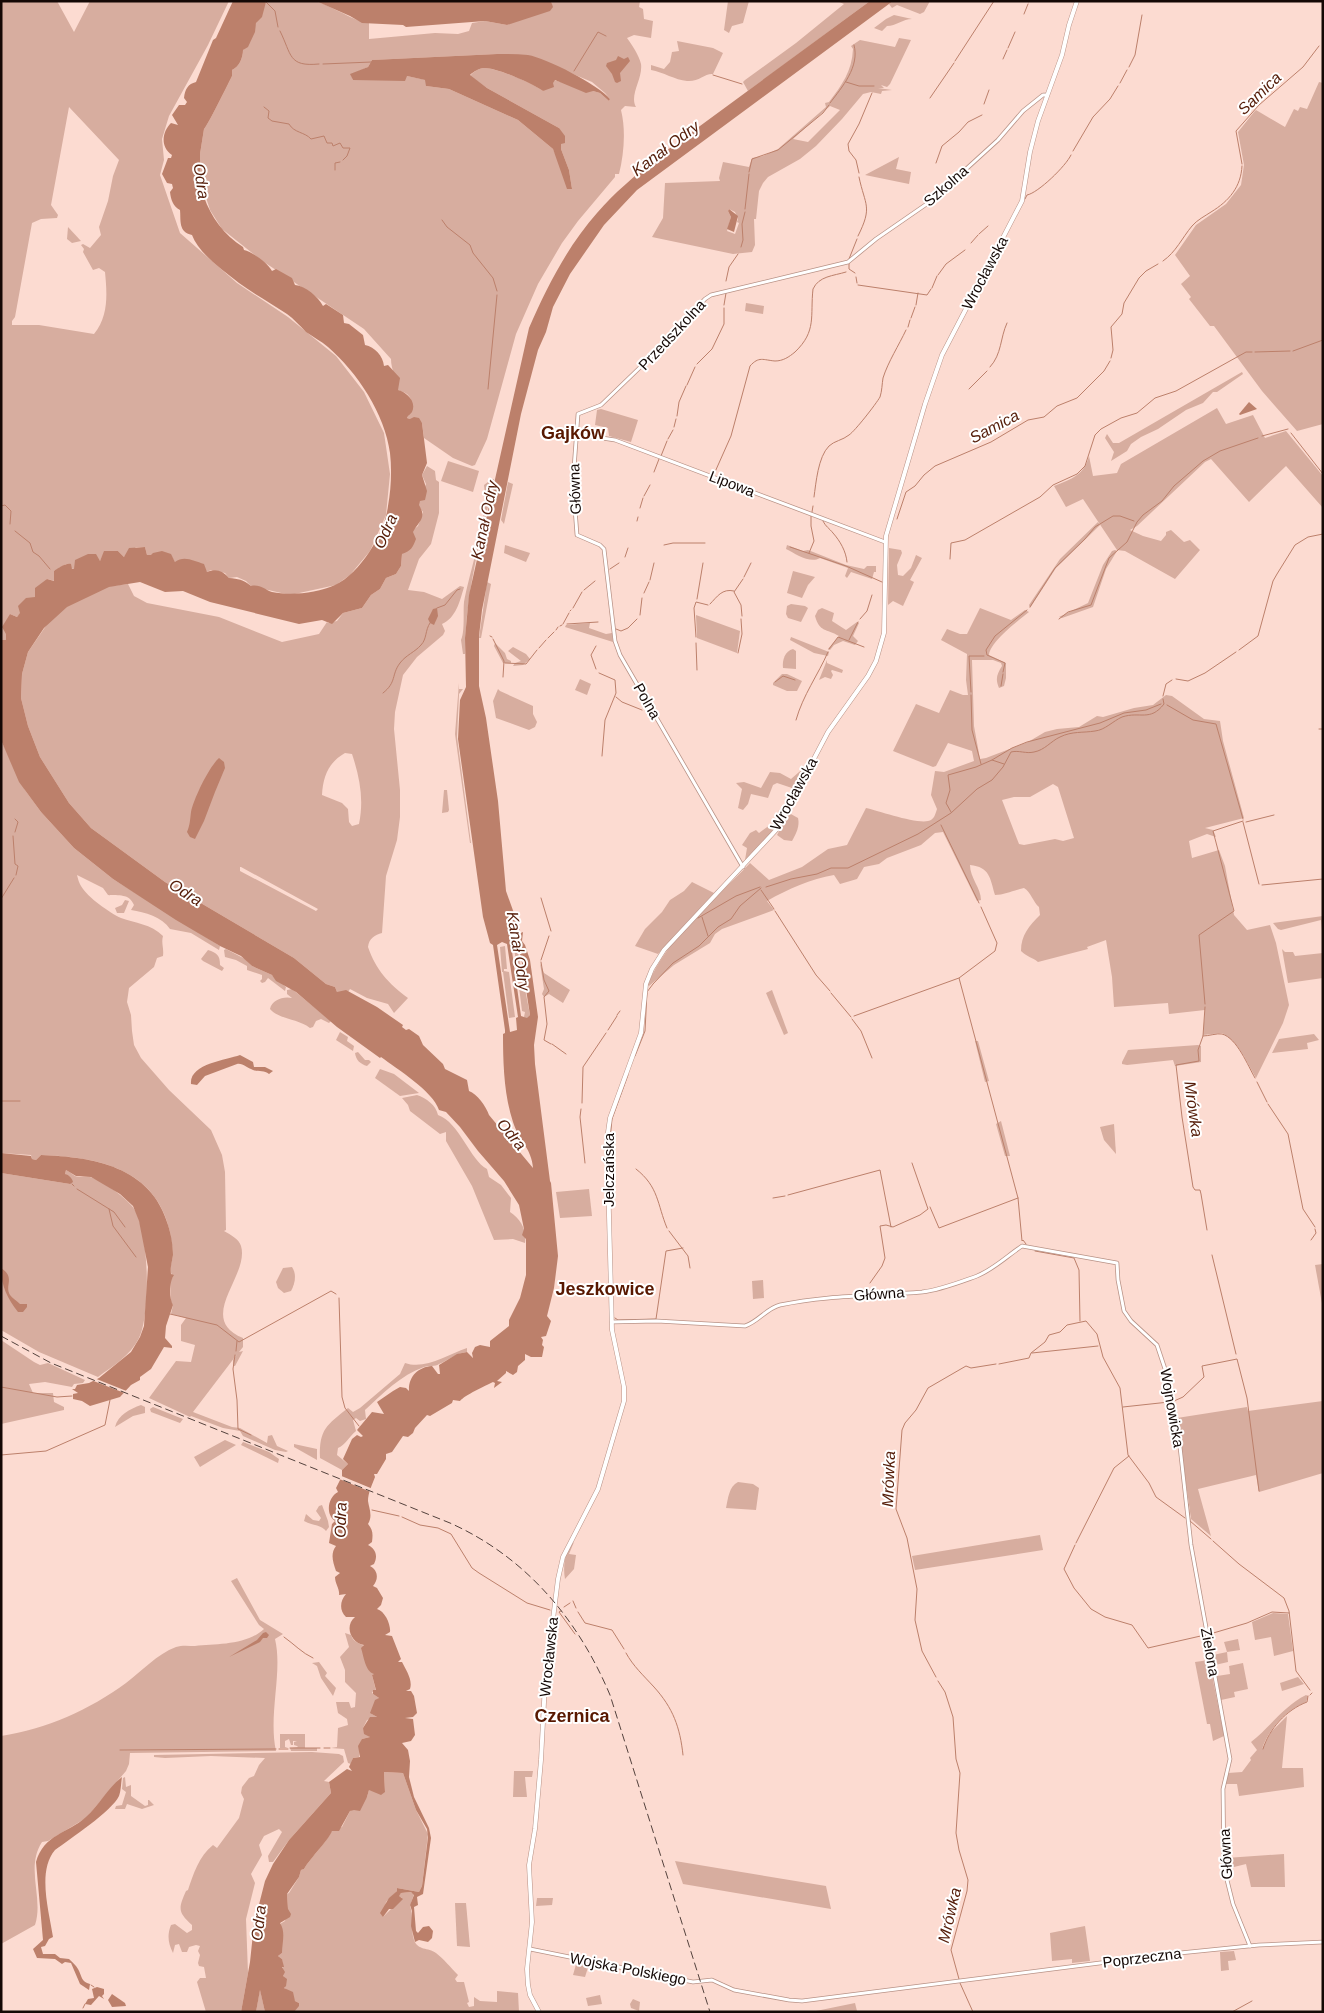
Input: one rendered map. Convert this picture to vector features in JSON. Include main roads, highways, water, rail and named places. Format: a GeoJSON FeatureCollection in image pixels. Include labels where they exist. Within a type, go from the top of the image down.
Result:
{"type":"FeatureCollection","features":[{"type":"Feature","properties":{"kind":"main road","name":"Wrocławska"},"geometry":{"type":"LineString","coordinates":[[649,974],[664,950],[777,829],[828,732],[873,668],[884,633],[885,542],[889,523],[939,361],[1022,201],[1030,152],[1044,104],[1062,55],[1069,24],[1077,1]]}},
{"type":"Feature","properties":{"kind":"main road","name":"Jelczańska"},"geometry":{"type":"LineString","coordinates":[[620,1371],[614,1345],[612,1322],[608,1128],[641,1033],[646,984],[649,974]]}},
{"type":"Feature","properties":{"kind":"main road","name":"Wrocławska"},"geometry":{"type":"LineString","coordinates":[[539,2012],[530,1996],[528,1985],[532,1922],[529,1865],[535,1829],[545,1683],[558,1579],[563,1558],[598,1489],[622,1410],[624,1387],[620,1371]]}},
{"type":"Feature","properties":{"kind":"water"},"geometry":{"type":"Polygon","coordinates":[[[233,1],[266,2],[262,17],[256,23],[255,32],[248,47],[243,50],[237,67],[232,70],[232,76],[204,129],[198,182],[202,187],[204,197],[214,218],[230,237],[243,247],[244,250],[267,264],[272,271],[276,269],[292,278],[295,285],[311,292],[323,306],[326,304],[343,315],[344,323],[349,324],[363,335],[365,345],[375,350],[380,355],[384,366],[388,365],[400,378],[398,390],[407,395],[413,404],[412,412],[407,418],[419,418],[422,423],[427,463],[422,475],[427,491],[425,500],[420,501],[419,505],[422,516],[413,532],[416,539],[410,550],[402,554],[401,566],[396,574],[386,578],[380,589],[371,595],[362,608],[343,613],[332,624],[322,620],[299,624],[210,602],[183,591],[165,592],[140,582],[109,587],[67,607],[44,628],[28,652],[22,674],[21,698],[28,726],[40,757],[69,803],[91,828],[165,882],[294,958],[326,984],[335,987],[337,992],[346,990],[377,1007],[403,1025],[402,1027],[406,1030],[409,1029],[419,1036],[423,1045],[443,1064],[445,1069],[467,1080],[469,1091],[481,1101],[489,1115],[533,1168],[528,1150],[515,1128],[508,1101],[503,1056],[503,1034],[505,1030],[493,945],[490,943],[483,917],[458,739],[460,700],[466,687],[465,638],[469,595],[529,328],[551,283],[576,240],[597,213],[625,185],[655,159],[870,1],[893,1],[637,190],[604,225],[570,274],[553,307],[546,332],[538,350],[521,414],[482,610],[479,636],[479,686],[486,718],[498,801],[506,891],[520,930],[511,931],[513,942],[511,944],[521,1016],[527,1018],[530,1015],[521,957],[514,936],[523,932],[522,941],[530,960],[538,1017],[534,1045],[535,1064],[551,1183],[558,1256],[554,1288],[547,1316],[551,1321],[546,1336],[541,1337],[544,1347],[542,1357],[531,1357],[525,1354],[525,1360],[518,1366],[517,1372],[513,1375],[506,1371],[497,1381],[502,1382],[494,1388],[495,1383],[493,1382],[460,1401],[453,1400],[452,1403],[430,1416],[427,1415],[413,1433],[408,1437],[403,1436],[392,1452],[386,1454],[386,1459],[377,1474],[374,1474],[375,1477],[369,1492],[368,1501],[370,1515],[368,1524],[372,1530],[372,1542],[368,1545],[376,1553],[376,1558],[374,1564],[370,1566],[377,1575],[373,1586],[377,1588],[383,1598],[381,1605],[377,1609],[385,1615],[390,1626],[390,1632],[385,1635],[392,1636],[401,1659],[398,1662],[402,1662],[409,1675],[411,1686],[406,1691],[411,1691],[414,1696],[417,1713],[413,1717],[405,1718],[413,1719],[415,1735],[411,1741],[402,1743],[408,1750],[410,1761],[409,1777],[414,1797],[429,1828],[431,1838],[423,1894],[417,1897],[418,1905],[414,1907],[416,1931],[418,1933],[423,1927],[429,1926],[433,1931],[432,1938],[428,1942],[419,1940],[415,1942],[411,1926],[412,1911],[410,1905],[414,1895],[411,1892],[401,1893],[399,1896],[403,1899],[393,1909],[389,1909],[383,1917],[380,1913],[389,1898],[397,1891],[397,1888],[419,1892],[422,1886],[428,1837],[427,1829],[416,1810],[403,1773],[384,1772],[385,1792],[381,1795],[369,1790],[360,1811],[350,1811],[339,1831],[332,1831],[304,1869],[301,1870],[299,1877],[287,1894],[288,1909],[291,1914],[290,1917],[280,1923],[283,1930],[283,1938],[282,1953],[278,1956],[282,1959],[284,1967],[282,1967],[285,1972],[283,1976],[287,1979],[284,1988],[293,1992],[295,2001],[299,2003],[294,2012],[265,2012],[260,1990],[256,2012],[241,2012],[250,1962],[254,1924],[265,1881],[273,1864],[289,1840],[331,1793],[329,1782],[347,1769],[352,1771],[349,1767],[353,1758],[360,1757],[358,1746],[362,1739],[370,1737],[364,1734],[363,1728],[370,1717],[377,1717],[370,1713],[375,1700],[379,1698],[373,1694],[373,1690],[376,1690],[372,1675],[374,1674],[365,1663],[361,1648],[364,1645],[359,1644],[350,1634],[350,1625],[355,1617],[346,1617],[341,1608],[342,1600],[346,1594],[339,1595],[335,1580],[335,1577],[340,1573],[336,1571],[333,1558],[336,1546],[329,1543],[332,1524],[335,1521],[330,1514],[330,1502],[338,1492],[336,1488],[342,1476],[342,1470],[348,1464],[343,1459],[352,1439],[357,1435],[363,1436],[357,1430],[372,1412],[384,1414],[377,1402],[400,1387],[406,1388],[409,1391],[412,1377],[422,1368],[432,1366],[440,1374],[439,1365],[457,1354],[467,1352],[473,1358],[472,1353],[475,1347],[480,1345],[490,1347],[490,1341],[509,1326],[509,1320],[520,1298],[526,1275],[526,1239],[522,1235],[524,1229],[519,1205],[504,1181],[460,1127],[446,1112],[439,1110],[430,1095],[414,1081],[337,1027],[296,992],[276,981],[272,975],[252,966],[241,956],[176,920],[113,879],[74,848],[41,812],[19,782],[1,740],[1,640],[6,640],[6,634],[2,627],[10,614],[17,617],[20,613],[18,606],[26,598],[35,597],[35,588],[47,579],[54,581],[54,571],[60,567],[71,564],[72,569],[74,569],[75,560],[88,554],[96,554],[100,561],[104,551],[118,551],[124,557],[129,548],[145,547],[147,555],[162,551],[171,554],[175,562],[182,559],[193,560],[204,564],[207,572],[219,571],[229,578],[240,580],[251,586],[260,586],[272,592],[296,594],[312,592],[335,585],[354,571],[377,539],[386,516],[391,466],[387,438],[376,409],[359,381],[328,347],[306,332],[287,314],[239,283],[200,249],[192,235],[182,228],[180,210],[174,205],[171,198],[172,184],[167,183],[162,174],[168,158],[171,158],[172,155],[164,144],[164,135],[171,123],[178,125],[172,115],[179,105],[185,105],[187,102],[184,98],[186,90],[191,84],[196,82],[213,40],[216,38],[233,1]],[[502,942],[497,945],[510,1032],[517,1030],[516,1018],[518,1017],[507,944],[502,942]]]}},
{"type":"Feature","properties":{"kind":"water"},"geometry":{"type":"Polygon","coordinates":[[[316,1],[551,1],[553,7],[550,11],[507,25],[485,21],[406,27],[403,25],[362,23],[316,1]]]}},
{"type":"Feature","properties":{"kind":"water"},"geometry":{"type":"Polygon","coordinates":[[[497,54],[528,55],[547,61],[584,80],[610,99],[609,101],[600,93],[593,91],[586,93],[555,80],[553,83],[554,87],[543,91],[514,76],[497,70],[484,68],[474,71],[470,75],[487,88],[559,128],[565,136],[565,143],[561,144],[561,149],[569,170],[572,189],[567,189],[553,149],[518,120],[449,89],[426,86],[425,80],[407,76],[405,81],[353,80],[350,74],[368,67],[372,60],[497,54]]]}},
{"type":"Feature","properties":{"kind":"water"},"geometry":{"type":"Polygon","coordinates":[[[618,56],[624,59],[628,57],[630,61],[620,73],[621,81],[617,83],[606,66],[607,63],[616,60],[618,56]]]}},
{"type":"Feature","properties":{"kind":"water"},"geometry":{"type":"Polygon","coordinates":[[[729,209],[738,216],[734,232],[727,229],[731,217],[729,209]]]}},
{"type":"Feature","properties":{"kind":"water"},"geometry":{"type":"Polygon","coordinates":[[[1249,402],[1257,409],[1240,415],[1239,414],[1249,402]]]}},
{"type":"Feature","properties":{"kind":"water"},"geometry":{"type":"Polygon","coordinates":[[[437,608],[438,616],[434,625],[428,619],[433,609],[437,608]]]}},
{"type":"Feature","properties":{"kind":"water"},"geometry":{"type":"Polygon","coordinates":[[[219,758],[224,762],[225,768],[195,839],[190,837],[187,832],[191,812],[207,775],[219,758]]]}},
{"type":"Feature","properties":{"kind":"water"},"geometry":{"type":"Polygon","coordinates":[[[240,1055],[253,1062],[254,1067],[265,1067],[273,1071],[269,1074],[237,1064],[205,1076],[197,1085],[191,1084],[192,1077],[202,1067],[240,1055]]]}},
{"type":"Feature","properties":{"kind":"water"},"geometry":{"type":"Polygon","coordinates":[[[1,1153],[31,1156],[32,1159],[36,1160],[41,1155],[80,1158],[100,1162],[134,1177],[148,1189],[160,1205],[169,1229],[173,1248],[171,1274],[174,1275],[170,1290],[173,1305],[166,1326],[165,1338],[172,1348],[164,1347],[151,1369],[140,1377],[140,1380],[131,1385],[120,1397],[90,1406],[82,1401],[73,1399],[73,1394],[78,1393],[72,1389],[75,1389],[77,1385],[89,1383],[99,1378],[131,1352],[144,1326],[148,1267],[139,1221],[133,1206],[120,1194],[91,1177],[76,1176],[66,1170],[65,1174],[73,1182],[70,1184],[1,1173],[1,1153]]]}},
{"type":"Feature","properties":{"kind":"water"},"geometry":{"type":"Polygon","coordinates":[[[1,1268],[9,1278],[8,1288],[10,1295],[20,1304],[27,1304],[23,1312],[18,1312],[3,1286],[1,1268]]]}},
{"type":"Feature","properties":{"kind":"water"},"geometry":{"type":"Polygon","coordinates":[[[266,1632],[269,1635],[267,1638],[263,1638],[260,1642],[229,1657],[257,1640],[266,1632]]]}},
{"type":"Feature","properties":{"kind":"water"},"geometry":{"type":"Polygon","coordinates":[[[122,1777],[120,1794],[115,1802],[90,1824],[55,1850],[50,1859],[45,1880],[53,1937],[49,1939],[45,1946],[41,1947],[43,1954],[55,1954],[60,1958],[69,1959],[77,1968],[83,1980],[90,1984],[89,1990],[80,1984],[71,1963],[65,1962],[62,1964],[55,1959],[37,1958],[33,1949],[43,1940],[36,1862],[50,1840],[86,1817],[122,1777]]]}},
{"type":"Feature","properties":{"kind":"water"},"geometry":{"type":"Polygon","coordinates":[[[97,1987],[104,1989],[102,1996],[104,1999],[99,1996],[91,2005],[85,2004],[88,1999],[94,1998],[92,1989],[97,1987]]]}},
{"type":"Feature","properties":{"kind":"water"},"geometry":{"type":"Polygon","coordinates":[[[112,1994],[125,2003],[126,2006],[112,2007],[108,2000],[112,1994]]]}},
{"type":"Feature","properties":{"kind":"waterway"},"geometry":{"type":"LineString","coordinates":[[955,61],[994,1]]}},
{"type":"Feature","properties":{"kind":"waterway"},"geometry":{"type":"LineString","coordinates":[[266,2],[275,11],[278,27]]}},
{"type":"Feature","properties":{"kind":"waterway"},"geometry":{"type":"LineString","coordinates":[[1024,14],[1028,4]]}},
{"type":"Feature","properties":{"kind":"waterway"},"geometry":{"type":"LineString","coordinates":[[1129,67],[1135,55],[1142,15]]}},
{"type":"Feature","properties":{"kind":"waterway"},"geometry":{"type":"LineString","coordinates":[[280,31],[292,58],[302,63],[319,64]]}},
{"type":"Feature","properties":{"kind":"waterway"},"geometry":{"type":"LineString","coordinates":[[574,71],[598,32],[606,36]]}},
{"type":"Feature","properties":{"kind":"waterway"},"geometry":{"type":"LineString","coordinates":[[1008,48],[1015,32]]}},
{"type":"Feature","properties":{"kind":"waterway"},"geometry":{"type":"LineString","coordinates":[[830,103],[852,69],[855,53],[854,45]]}},
{"type":"Feature","properties":{"kind":"waterway","name":"Samica"},"geometry":{"type":"LineString","coordinates":[[1242,164],[1236,131],[1259,105],[1303,67],[1319,46]]}},
{"type":"Feature","properties":{"kind":"waterway"},"geometry":{"type":"LineString","coordinates":[[1003,59],[1007,50]]}},
{"type":"Feature","properties":{"kind":"waterway"},"geometry":{"type":"LineString","coordinates":[[323,64],[372,62]]}},
{"type":"Feature","properties":{"kind":"waterway"},"geometry":{"type":"LineString","coordinates":[[930,98],[954,63]]}},
{"type":"Feature","properties":{"kind":"waterway"},"geometry":{"type":"LineString","coordinates":[[1120,83],[1127,70]]}},
{"type":"Feature","properties":{"kind":"waterway"},"geometry":{"type":"LineString","coordinates":[[713,75],[742,84]]}},
{"type":"Feature","properties":{"kind":"waterway"},"geometry":{"type":"LineString","coordinates":[[846,82],[859,86],[874,86]]}},
{"type":"Feature","properties":{"kind":"waterway"},"geometry":{"type":"LineString","coordinates":[[1073,151],[1093,117],[1110,99],[1118,86]]}},
{"type":"Feature","properties":{"kind":"waterway"},"geometry":{"type":"LineString","coordinates":[[984,104],[989,90]]}},
{"type":"Feature","properties":{"kind":"waterway"},"geometry":{"type":"LineString","coordinates":[[859,173],[856,160],[849,151],[848,144],[872,93]]}},
{"type":"Feature","properties":{"kind":"waterway"},"geometry":{"type":"LineString","coordinates":[[749,172],[752,159],[778,150],[823,113],[829,105]]}},
{"type":"Feature","properties":{"kind":"waterway"},"geometry":{"type":"LineString","coordinates":[[264,107],[269,111],[268,118],[272,121],[289,124],[311,139],[324,136],[327,143],[332,143],[333,146],[340,143],[343,148],[350,148],[343,160]]}},
{"type":"Feature","properties":{"kind":"waterway"},"geometry":{"type":"LineString","coordinates":[[936,163],[942,146],[968,122],[982,115]]}},
{"type":"Feature","properties":{"kind":"waterway"},"geometry":{"type":"LineString","coordinates":[[1025,199],[1027,195],[1038,189],[1064,166],[1071,155]]}},
{"type":"Feature","properties":{"kind":"waterway"},"geometry":{"type":"LineString","coordinates":[[335,170],[335,163],[340,162]]}},
{"type":"Feature","properties":{"kind":"waterway","name":"Samica"},"geometry":{"type":"LineString","coordinates":[[1163,261],[1194,224],[1217,208],[1233,193],[1239,180],[1242,166]]}},
{"type":"Feature","properties":{"kind":"waterway"},"geometry":{"type":"LineString","coordinates":[[745,209],[749,174]]}},
{"type":"Feature","properties":{"kind":"waterway"},"geometry":{"type":"LineString","coordinates":[[858,236],[863,226],[866,212],[859,177]]}},
{"type":"Feature","properties":{"kind":"waterway"},"geometry":{"type":"LineString","coordinates":[[741,247],[743,240],[742,224],[745,212]]}},
{"type":"Feature","properties":{"kind":"waterway"},"geometry":{"type":"LineString","coordinates":[[442,220],[447,227],[470,245],[473,253],[493,278],[497,291]]}},
{"type":"Feature","properties":{"kind":"waterway"},"geometry":{"type":"LineString","coordinates":[[979,234],[988,226]]}},
{"type":"Feature","properties":{"kind":"waterway"},"geometry":{"type":"LineString","coordinates":[[971,243],[978,235]]}},
{"type":"Feature","properties":{"kind":"waterway"},"geometry":{"type":"LineString","coordinates":[[849,259],[857,239]]}},
{"type":"Feature","properties":{"kind":"waterway"},"geometry":{"type":"LineString","coordinates":[[938,275],[946,264],[965,250]]}},
{"type":"Feature","properties":{"kind":"waterway"},"geometry":{"type":"LineString","coordinates":[[726,281],[729,267],[738,254]]}},
{"type":"Feature","properties":{"kind":"waterway"},"geometry":{"type":"LineString","coordinates":[[849,263],[849,269],[855,273]]}},
{"type":"Feature","properties":{"kind":"waterway","name":"Samica"},"geometry":{"type":"LineString","coordinates":[[1111,358],[1113,350],[1111,327],[1122,314],[1124,303],[1139,278],[1158,264]]}},
{"type":"Feature","properties":{"kind":"waterway"},"geometry":{"type":"LineString","coordinates":[[715,472],[731,436],[750,366],[759,360],[781,360],[795,352],[810,330],[813,289],[819,281],[846,272]]}},
{"type":"Feature","properties":{"kind":"waterway"},"geometry":{"type":"LineString","coordinates":[[932,288],[937,276]]}},
{"type":"Feature","properties":{"kind":"waterway"},"geometry":{"type":"LineString","coordinates":[[856,277],[857,283]]}},
{"type":"Feature","properties":{"kind":"waterway"},"geometry":{"type":"LineString","coordinates":[[858,285],[927,295],[931,289]]}},
{"type":"Feature","properties":{"kind":"waterway"},"geometry":{"type":"LineString","coordinates":[[724,305],[726,293]]}},
{"type":"Feature","properties":{"kind":"waterway"},"geometry":{"type":"LineString","coordinates":[[916,305],[918,293]]}},
{"type":"Feature","properties":{"kind":"waterway"},"geometry":{"type":"LineString","coordinates":[[488,389],[497,295]]}},
{"type":"Feature","properties":{"kind":"waterway"},"geometry":{"type":"LineString","coordinates":[[911,318],[915,307]]}},
{"type":"Feature","properties":{"kind":"waterway"},"geometry":{"type":"LineString","coordinates":[[697,364],[712,349],[724,324],[724,308]]}},
{"type":"Feature","properties":{"kind":"waterway"},"geometry":{"type":"LineString","coordinates":[[908,327],[910,320]]}},
{"type":"Feature","properties":{"kind":"waterway"},"geometry":{"type":"LineString","coordinates":[[990,367],[997,357],[1007,323]]}},
{"type":"Feature","properties":{"kind":"waterway"},"geometry":{"type":"LineString","coordinates":[[814,497],[818,470],[825,451],[831,444],[852,433],[878,400],[881,395],[885,372],[906,330]]}},
{"type":"Feature","properties":{"kind":"waterway"},"geometry":{"type":"LineString","coordinates":[[1293,351],[1323,340]]}},
{"type":"Feature","properties":{"kind":"waterway"},"geometry":{"type":"LineString","coordinates":[[1255,352],[1290,351]]}},
{"type":"Feature","properties":{"kind":"waterway"},"geometry":{"type":"LineString","coordinates":[[950,559],[951,543],[965,540],[1040,497],[1053,485],[1077,474],[1085,466],[1095,435],[1101,429],[1121,418],[1137,413],[1155,398],[1176,391],[1246,352],[1252,352]]}},
{"type":"Feature","properties":{"kind":"waterway","name":"Samica"},"geometry":{"type":"LineString","coordinates":[[897,519],[906,492],[915,486],[935,466],[991,442],[1028,420],[1044,417],[1057,406],[1077,398],[1104,371],[1110,361]]}},
{"type":"Feature","properties":{"kind":"waterway"},"geometry":{"type":"LineString","coordinates":[[687,385],[695,367]]}},
{"type":"Feature","properties":{"kind":"waterway"},"geometry":{"type":"LineString","coordinates":[[969,389],[987,371]]}},
{"type":"Feature","properties":{"kind":"waterway"},"geometry":{"type":"LineString","coordinates":[[677,416],[679,402],[686,386]]}},
{"type":"Feature","properties":{"kind":"waterway"},"geometry":{"type":"LineString","coordinates":[[674,427],[676,419]]}},
{"type":"Feature","properties":{"kind":"waterway"},"geometry":{"type":"LineString","coordinates":[[1262,436],[1288,429]]}},
{"type":"Feature","properties":{"kind":"waterway"},"geometry":{"type":"LineString","coordinates":[[668,439],[673,430]]}},
{"type":"Feature","properties":{"kind":"waterway"},"geometry":{"type":"LineString","coordinates":[[1291,433],[1323,474]]}},
{"type":"Feature","properties":{"kind":"waterway"},"geometry":{"type":"LineString","coordinates":[[1059,619],[1068,612],[1091,605],[1109,558],[1127,542],[1137,522],[1143,515],[1162,501],[1174,486],[1203,461],[1220,451],[1258,438]]}},
{"type":"Feature","properties":{"kind":"waterway"},"geometry":{"type":"LineString","coordinates":[[661,456],[667,441]]}},
{"type":"Feature","properties":{"kind":"waterway"},"geometry":{"type":"LineString","coordinates":[[654,472],[659,459]]}},
{"type":"Feature","properties":{"kind":"waterway"},"geometry":{"type":"LineString","coordinates":[[644,496],[650,485]]}},
{"type":"Feature","properties":{"kind":"waterway"},"geometry":{"type":"LineString","coordinates":[[1,490],[1,501]]}},
{"type":"Feature","properties":{"kind":"waterway"},"geometry":{"type":"LineString","coordinates":[[640,508],[643,498]]}},
{"type":"Feature","properties":{"kind":"waterway"},"geometry":{"type":"LineString","coordinates":[[1,506],[5,505],[11,511],[10,524]]}},
{"type":"Feature","properties":{"kind":"waterway"},"geometry":{"type":"LineString","coordinates":[[812,512],[813,506]]}},
{"type":"Feature","properties":{"kind":"waterway"},"geometry":{"type":"LineString","coordinates":[[809,553],[814,541],[811,516]]}},
{"type":"Feature","properties":{"kind":"waterway"},"geometry":{"type":"LineString","coordinates":[[1030,607],[1055,568],[1095,527],[1113,516],[1120,516],[1134,521]]}},
{"type":"Feature","properties":{"kind":"waterway"},"geometry":{"type":"LineString","coordinates":[[637,521],[638,517]]}},
{"type":"Feature","properties":{"kind":"waterway"},"geometry":{"type":"LineString","coordinates":[[823,521],[836,536],[847,562]]}},
{"type":"Feature","properties":{"kind":"waterway"},"geometry":{"type":"LineString","coordinates":[[15,531],[30,543],[33,552],[50,569]]}},
{"type":"Feature","properties":{"kind":"waterway","name":"Mrówka"},"geometry":{"type":"LineString","coordinates":[[1239,650],[1258,636],[1273,581],[1295,545],[1308,537],[1323,534]]}},
{"type":"Feature","properties":{"kind":"waterway"},"geometry":{"type":"LineString","coordinates":[[664,545],[673,543],[705,543]]}},
{"type":"Feature","properties":{"kind":"waterway"},"geometry":{"type":"LineString","coordinates":[[790,547],[846,566],[882,582]]}},
{"type":"Feature","properties":{"kind":"waterway"},"geometry":{"type":"LineString","coordinates":[[625,557],[628,548]]}},
{"type":"Feature","properties":{"kind":"waterway"},"geometry":{"type":"LineString","coordinates":[[610,569],[619,563]]}},
{"type":"Feature","properties":{"kind":"waterway"},"geometry":{"type":"LineString","coordinates":[[650,580],[654,563]]}},
{"type":"Feature","properties":{"kind":"waterway"},"geometry":{"type":"LineString","coordinates":[[697,599],[703,563]]}},
{"type":"Feature","properties":{"kind":"waterway"},"geometry":{"type":"LineString","coordinates":[[744,577],[751,563]]}},
{"type":"Feature","properties":{"kind":"waterway"},"geometry":{"type":"LineString","coordinates":[[742,616],[741,605],[734,592],[743,579]]}},
{"type":"Feature","properties":{"kind":"waterway"},"geometry":{"type":"LineString","coordinates":[[584,590],[595,581]]}},
{"type":"Feature","properties":{"kind":"waterway"},"geometry":{"type":"LineString","coordinates":[[644,593],[649,582]]}},
{"type":"Feature","properties":{"kind":"waterway"},"geometry":{"type":"LineString","coordinates":[[437,608],[445,605],[457,590],[460,589]]}},
{"type":"Feature","properties":{"kind":"waterway"},"geometry":{"type":"LineString","coordinates":[[710,604],[723,592],[734,591]]}},
{"type":"Feature","properties":{"kind":"waterway"},"geometry":{"type":"LineString","coordinates":[[573,608],[582,592]]}},
{"type":"Feature","properties":{"kind":"waterway"},"geometry":{"type":"LineString","coordinates":[[860,619],[867,611],[872,595]]}},
{"type":"Feature","properties":{"kind":"waterway"},"geometry":{"type":"LineString","coordinates":[[640,615],[642,598]]}},
{"type":"Feature","properties":{"kind":"waterway"},"geometry":{"type":"LineString","coordinates":[[696,637],[694,608],[696,602],[708,605]]}},
{"type":"Feature","properties":{"kind":"waterway"},"geometry":{"type":"LineString","coordinates":[[1003,672],[1005,663],[987,655],[986,650],[995,636],[1027,610]]}},
{"type":"Feature","properties":{"kind":"waterway"},"geometry":{"type":"LineString","coordinates":[[563,624],[569,613]]}},
{"type":"Feature","properties":{"kind":"waterway"},"geometry":{"type":"LineString","coordinates":[[616,629],[621,631],[628,628],[637,619]]}},
{"type":"Feature","properties":{"kind":"waterway"},"geometry":{"type":"LineString","coordinates":[[738,653],[742,634],[741,619]]}},
{"type":"Feature","properties":{"kind":"waterway"},"geometry":{"type":"LineString","coordinates":[[567,624],[598,622]]}},
{"type":"Feature","properties":{"kind":"waterway"},"geometry":{"type":"LineString","coordinates":[[849,640],[858,622]]}},
{"type":"Feature","properties":{"kind":"waterway"},"geometry":{"type":"LineString","coordinates":[[383,693],[392,682],[400,663],[423,643],[430,623]]}},
{"type":"Feature","properties":{"kind":"waterway"},"geometry":{"type":"LineString","coordinates":[[548,638],[554,632]]}},
{"type":"Feature","properties":{"kind":"waterway"},"geometry":{"type":"LineString","coordinates":[[829,649],[838,637],[864,647]]}},
{"type":"Feature","properties":{"kind":"waterway"},"geometry":{"type":"LineString","coordinates":[[493,639],[504,661],[503,677]]}},
{"type":"Feature","properties":{"kind":"waterway"},"geometry":{"type":"LineString","coordinates":[[539,648],[546,640]]}},
{"type":"Feature","properties":{"kind":"waterway"},"geometry":{"type":"LineString","coordinates":[[696,643],[697,670]]}},
{"type":"Feature","properties":{"kind":"waterway"},"geometry":{"type":"LineString","coordinates":[[596,646],[591,655],[596,669]]}},
{"type":"Feature","properties":{"kind":"waterway"},"geometry":{"type":"LineString","coordinates":[[505,663],[526,664],[537,650]]}},
{"type":"Feature","properties":{"kind":"waterway"},"geometry":{"type":"LineString","coordinates":[[796,720],[828,652]]}},
{"type":"Feature","properties":{"kind":"waterway","name":"Mrówka"},"geometry":{"type":"LineString","coordinates":[[1176,679],[1188,681],[1205,673],[1236,652]]}},
{"type":"Feature","properties":{"kind":"waterway"},"geometry":{"type":"LineString","coordinates":[[971,692],[969,656],[984,656]]}},
{"type":"Feature","properties":{"kind":"waterway"},"geometry":{"type":"LineString","coordinates":[[599,673],[615,680],[616,693],[605,720],[602,756]]}},
{"type":"Feature","properties":{"kind":"waterway"},"geometry":{"type":"LineString","coordinates":[[1001,686],[1003,674]]}},
{"type":"Feature","properties":{"kind":"waterway"},"geometry":{"type":"LineString","coordinates":[[775,682],[783,676],[795,680]]}},
{"type":"Feature","properties":{"kind":"waterway","name":"Mrówka"},"geometry":{"type":"LineString","coordinates":[[1163,696],[1166,684],[1172,680]]}},
{"type":"Feature","properties":{"kind":"waterway"},"geometry":{"type":"LineString","coordinates":[[971,695],[972,730],[981,764]]}},
{"type":"Feature","properties":{"kind":"waterway"},"geometry":{"type":"LineString","coordinates":[[616,697],[622,702],[642,710]]}},
{"type":"Feature","properties":{"kind":"waterway"},"geometry":{"type":"LineString","coordinates":[[766,887],[791,879],[817,874],[831,868],[848,868],[918,834],[951,813],[977,789],[992,780],[1003,767],[1011,752],[1038,751],[1064,735],[1099,730],[1128,715],[1154,713],[1164,704],[1163,699]]}},
{"type":"Feature","properties":{"kind":"waterway"},"geometry":{"type":"LineString","coordinates":[[992,760],[1012,748],[1027,742],[1100,723],[1124,713],[1146,710],[1161,704]]}},
{"type":"Feature","properties":{"kind":"waterway","name":"Mrówka"},"geometry":{"type":"LineString","coordinates":[[1167,705],[1193,720],[1216,724],[1243,819]]}},
{"type":"Feature","properties":{"kind":"waterway"},"geometry":{"type":"LineString","coordinates":[[951,812],[946,803],[950,790],[948,775],[992,760],[1004,764]]}},
{"type":"Feature","properties":{"kind":"waterway"},"geometry":{"type":"LineString","coordinates":[[1246,822],[1274,815]]}},
{"type":"Feature","properties":{"kind":"waterway"},"geometry":{"type":"LineString","coordinates":[[15,819],[18,822],[15,832]]}},
{"type":"Feature","properties":{"kind":"waterway","name":"Mrówka"},"geometry":{"type":"LineString","coordinates":[[1205,1004],[1199,935],[1234,911],[1213,831],[1243,821]]}},
{"type":"Feature","properties":{"kind":"waterway"},"geometry":{"type":"LineString","coordinates":[[1243,822],[1259,884]]}},
{"type":"Feature","properties":{"kind":"waterway"},"geometry":{"type":"LineString","coordinates":[[941,825],[979,903]]}},
{"type":"Feature","properties":{"kind":"waterway"},"geometry":{"type":"LineString","coordinates":[[13,836],[15,864],[18,866],[16,875]]}},
{"type":"Feature","properties":{"kind":"waterway"},"geometry":{"type":"LineString","coordinates":[[1,899],[14,878]]}},
{"type":"Feature","properties":{"kind":"waterway"},"geometry":{"type":"LineString","coordinates":[[1262,885],[1323,879]]}},
{"type":"Feature","properties":{"kind":"waterway"},"geometry":{"type":"LineString","coordinates":[[698,918],[736,896],[760,887]]}},
{"type":"Feature","properties":{"kind":"waterway"},"geometry":{"type":"LineString","coordinates":[[635,1056],[645,1031],[647,992],[673,963],[699,946],[718,927],[731,919],[740,906],[761,888]]}},
{"type":"Feature","properties":{"kind":"waterway"},"geometry":{"type":"LineString","coordinates":[[761,890],[774,909]]}},
{"type":"Feature","properties":{"kind":"waterway"},"geometry":{"type":"LineString","coordinates":[[541,898],[551,931]]}},
{"type":"Feature","properties":{"kind":"waterway"},"geometry":{"type":"LineString","coordinates":[[981,907],[997,943],[995,951],[959,978],[1018,1198],[1022,1241],[1026,1244]]}},
{"type":"Feature","properties":{"kind":"waterway"},"geometry":{"type":"LineString","coordinates":[[775,911],[816,975],[830,991]]}},
{"type":"Feature","properties":{"kind":"waterway"},"geometry":{"type":"LineString","coordinates":[[702,917],[708,936]]}},
{"type":"Feature","properties":{"kind":"waterway"},"geometry":{"type":"LineString","coordinates":[[541,960],[549,936]]}},
{"type":"Feature","properties":{"kind":"waterway"},"geometry":{"type":"LineString","coordinates":[[541,962],[544,980],[549,991],[544,997],[547,1024],[544,1040],[551,1044]]}},
{"type":"Feature","properties":{"kind":"waterway"},"geometry":{"type":"LineString","coordinates":[[854,1016],[959,978]]}},
{"type":"Feature","properties":{"kind":"waterway"},"geometry":{"type":"LineString","coordinates":[[831,993],[851,1017]]}},
{"type":"Feature","properties":{"kind":"waterway","name":"Mrówka"},"geometry":{"type":"LineString","coordinates":[[1205,1007],[1203,1036],[1198,1050],[1199,1061],[1176,1065],[1193,1187],[1195,1190],[1200,1190],[1207,1230]]}},
{"type":"Feature","properties":{"kind":"waterway"},"geometry":{"type":"LineString","coordinates":[[617,1015],[620,1011]]}},
{"type":"Feature","properties":{"kind":"waterway"},"geometry":{"type":"LineString","coordinates":[[608,1030],[617,1016]]}},
{"type":"Feature","properties":{"kind":"waterway"},"geometry":{"type":"LineString","coordinates":[[852,1019],[861,1031],[872,1058]]}},
{"type":"Feature","properties":{"kind":"waterway"},"geometry":{"type":"LineString","coordinates":[[582,1103],[583,1067],[606,1033]]}},
{"type":"Feature","properties":{"kind":"waterway"},"geometry":{"type":"LineString","coordinates":[[1203,1036],[1222,1034],[1232,1041],[1242,1053],[1255,1078]]}},
{"type":"Feature","properties":{"kind":"waterway"},"geometry":{"type":"LineString","coordinates":[[552,1044],[566,1054]]}},
{"type":"Feature","properties":{"kind":"waterway"},"geometry":{"type":"LineString","coordinates":[[610,1140],[612,1119],[628,1075]]}},
{"type":"Feature","properties":{"kind":"waterway"},"geometry":{"type":"LineString","coordinates":[[1257,1082],[1267,1102]]}},
{"type":"Feature","properties":{"kind":"waterway"},"geometry":{"type":"LineString","coordinates":[[1,1101],[20,1101]]}},
{"type":"Feature","properties":{"kind":"waterway"},"geometry":{"type":"LineString","coordinates":[[1268,1104],[1288,1134],[1303,1209],[1315,1227]]}},
{"type":"Feature","properties":{"kind":"waterway"},"geometry":{"type":"LineString","coordinates":[[581,1109],[580,1117],[585,1163]]}},
{"type":"Feature","properties":{"kind":"waterway"},"geometry":{"type":"LineString","coordinates":[[610,1144],[610,1156]]}},
{"type":"Feature","properties":{"kind":"waterway"},"geometry":{"type":"LineString","coordinates":[[870,1283],[882,1266],[885,1258],[880,1226],[893,1227],[920,1215],[928,1209],[912,1163]]}},
{"type":"Feature","properties":{"kind":"waterway"},"geometry":{"type":"LineString","coordinates":[[636,1169],[644,1176],[653,1189],[667,1228]]}},
{"type":"Feature","properties":{"kind":"waterway"},"geometry":{"type":"LineString","coordinates":[[788,1195],[880,1170],[891,1227]]}},
{"type":"Feature","properties":{"kind":"waterway"},"geometry":{"type":"LineString","coordinates":[[77,1189],[114,1212],[125,1227]]}},
{"type":"Feature","properties":{"kind":"waterway"},"geometry":{"type":"LineString","coordinates":[[773,1198],[785,1196]]}},
{"type":"Feature","properties":{"kind":"waterway"},"geometry":{"type":"LineString","coordinates":[[930,1207],[939,1228],[1018,1198]]}},
{"type":"Feature","properties":{"kind":"waterway"},"geometry":{"type":"LineString","coordinates":[[109,1209],[113,1226],[136,1257]]}},
{"type":"Feature","properties":{"kind":"waterway"},"geometry":{"type":"LineString","coordinates":[[1311,1240],[1316,1233],[1315,1229]]}},
{"type":"Feature","properties":{"kind":"waterway"},"geometry":{"type":"LineString","coordinates":[[669,1231],[688,1256],[690,1268]]}},
{"type":"Feature","properties":{"kind":"waterway"},"geometry":{"type":"LineString","coordinates":[[615,1318],[618,1320],[656,1319],[666,1251],[683,1248]]}},
{"type":"Feature","properties":{"kind":"waterway"},"geometry":{"type":"LineString","coordinates":[[1035,1251],[1074,1258],[1079,1270],[1080,1321]]}},
{"type":"Feature","properties":{"kind":"waterway","name":"Mrówka"},"geometry":{"type":"LineString","coordinates":[[1212,1255],[1236,1354]]}},
{"type":"Feature","properties":{"kind":"waterway"},"geometry":{"type":"LineString","coordinates":[[170,1314],[217,1325],[239,1342],[331,1291],[336,1294]]}},
{"type":"Feature","properties":{"kind":"waterway"},"geometry":{"type":"LineString","coordinates":[[339,1298],[342,1397],[345,1408],[359,1426]]}},
{"type":"Feature","properties":{"kind":"waterway","name":"Mrówka"},"geometry":{"type":"LineString","coordinates":[[999,1364],[1029,1358],[1031,1353],[1045,1342],[1049,1335],[1060,1332],[1067,1325],[1086,1321],[1097,1334],[1103,1357],[1120,1388],[1128,1455],[1149,1483],[1156,1497],[1185,1518]]}},
{"type":"Feature","properties":{"kind":"waterway"},"geometry":{"type":"LineString","coordinates":[[236,1351],[237,1341]]}},
{"type":"Feature","properties":{"kind":"waterway"},"geometry":{"type":"LineString","coordinates":[[1032,1353],[1098,1346]]}},
{"type":"Feature","properties":{"kind":"waterway"},"geometry":{"type":"LineString","coordinates":[[235,1355],[233,1369],[238,1429],[251,1435]]}},
{"type":"Feature","properties":{"kind":"waterway"},"geometry":{"type":"LineString","coordinates":[[1174,1401],[1183,1397],[1204,1377],[1202,1366],[1237,1359],[1247,1398],[1259,1491]]}},
{"type":"Feature","properties":{"kind":"waterway","name":"Mrówka"},"geometry":{"type":"LineString","coordinates":[[936,1677],[922,1651],[915,1620],[917,1589],[907,1538],[896,1509],[902,1430],[928,1388],[966,1366],[971,1368],[996,1364]]}},
{"type":"Feature","properties":{"kind":"waterway"},"geometry":{"type":"LineString","coordinates":[[1,1387],[57,1397],[72,1396]]}},
{"type":"Feature","properties":{"kind":"waterway"},"geometry":{"type":"LineString","coordinates":[[1,1455],[46,1451],[105,1425],[110,1400]]}},
{"type":"Feature","properties":{"kind":"waterway","name":"Mrówka"},"geometry":{"type":"LineString","coordinates":[[1123,1407],[1169,1402]]}},
{"type":"Feature","properties":{"kind":"waterway"},"geometry":{"type":"LineString","coordinates":[[1076,1543],[1114,1468],[1129,1456]]}},
{"type":"Feature","properties":{"kind":"waterway"},"geometry":{"type":"LineString","coordinates":[[1188,1504],[1190,1521],[1211,1539]]}},
{"type":"Feature","properties":{"kind":"waterway"},"geometry":{"type":"LineString","coordinates":[[372,1510],[399,1516]]}},
{"type":"Feature","properties":{"kind":"waterway"},"geometry":{"type":"LineString","coordinates":[[402,1517],[420,1525],[438,1528],[451,1534],[472,1568],[527,1603],[550,1610]]}},
{"type":"Feature","properties":{"kind":"waterway"},"geometry":{"type":"LineString","coordinates":[[1213,1541],[1239,1564],[1284,1598],[1289,1611],[1296,1671],[1310,1690]]}},
{"type":"Feature","properties":{"kind":"waterway"},"geometry":{"type":"LineString","coordinates":[[1075,1545],[1064,1569],[1074,1588],[1091,1609],[1105,1617],[1132,1625],[1148,1648],[1205,1635]]}},
{"type":"Feature","properties":{"kind":"waterway"},"geometry":{"type":"LineString","coordinates":[[573,1601],[576,1608]]}},
{"type":"Feature","properties":{"kind":"waterway"},"geometry":{"type":"LineString","coordinates":[[564,1607],[570,1603]]}},
{"type":"Feature","properties":{"kind":"waterway"},"geometry":{"type":"LineString","coordinates":[[561,1611],[559,1612],[575,1634]]}},
{"type":"Feature","properties":{"kind":"waterway"},"geometry":{"type":"LineString","coordinates":[[578,1612],[585,1623],[612,1630],[624,1649]]}},
{"type":"Feature","properties":{"kind":"waterway"},"geometry":{"type":"LineString","coordinates":[[1210,1634],[1247,1623],[1272,1612],[1289,1613]]}},
{"type":"Feature","properties":{"kind":"waterway"},"geometry":{"type":"LineString","coordinates":[[284,1637],[313,1658]]}},
{"type":"Feature","properties":{"kind":"waterway"},"geometry":{"type":"LineString","coordinates":[[626,1653],[635,1667],[661,1695],[671,1710],[678,1727],[683,1755]]}},
{"type":"Feature","properties":{"kind":"waterway","name":"Mrówka"},"geometry":{"type":"LineString","coordinates":[[938,1681],[945,1692],[953,1717],[956,1759],[960,1773],[956,1833],[968,1880],[967,1891],[951,1950],[959,1979]]}},
{"type":"Feature","properties":{"kind":"waterway"},"geometry":{"type":"LineString","coordinates":[[1263,1749],[1269,1734],[1279,1721],[1299,1705],[1307,1702],[1308,1696]]}},
{"type":"Feature","properties":{"kind":"waterway"},"geometry":{"type":"LineString","coordinates":[[290,1748],[320,1748]]}},
{"type":"Feature","properties":{"kind":"waterway"},"geometry":{"type":"LineString","coordinates":[[324,1748],[330,1748]]}},
{"type":"Feature","properties":{"kind":"waterway"},"geometry":{"type":"LineString","coordinates":[[120,1750],[276,1749]]}},
{"type":"Feature","properties":{"kind":"waterway"},"geometry":{"type":"LineString","coordinates":[[279,1749],[288,1749]]}},
{"type":"Feature","properties":{"kind":"waterway","name":"Mrówka"},"geometry":{"type":"LineString","coordinates":[[960,1983],[973,2012]]}},
{"type":"Feature","properties":{"kind":"waterway","name":"Mrówka"},"geometry":{"type":"LineString","coordinates":[[1232,2012],[1252,2001]]}},
{"type":"Feature","properties":{"kind":"waterway"},"geometry":{"type":"LineString","coordinates":[[83,2008],[85,2004]]}},
{"type":"Feature","properties":{"kind":"railway"},"geometry":{"type":"LineString","coordinates":[[1,1336],[51,1363],[450,1523],[477,1537],[526,1572],[565,1616],[597,1667],[610,1695],[710,2012]]}},
{"type":"Feature","properties":{"kind":"district","name":"Gajków"},"geometry":{"type":"Point","coordinates":[573,433]}},
{"type":"Feature","properties":{"kind":"district","name":"Jeszkowice"},"geometry":{"type":"Point","coordinates":[605,1289]}},
{"type":"Feature","properties":{"kind":"district","name":"Czernica"},"geometry":{"type":"Point","coordinates":[572,1716]}},
{"type":"Feature","properties":{"kind":"water label","name":"Kanał Odry"},"geometry":{"type":"Point","coordinates":[665,148]}},
{"type":"Feature","properties":{"kind":"water label","name":"Odra"},"geometry":{"type":"Point","coordinates":[202,181]}},
{"type":"Feature","properties":{"kind":"water label","name":"Kanał Odry"},"geometry":{"type":"Point","coordinates":[484,520]}},
{"type":"Feature","properties":{"kind":"water label","name":"Odra"},"geometry":{"type":"Point","coordinates":[385,531]}},
{"type":"Feature","properties":{"kind":"water label","name":"Odra"},"geometry":{"type":"Point","coordinates":[186,892]}},
{"type":"Feature","properties":{"kind":"water label","name":"Kanał Odry"},"geometry":{"type":"Point","coordinates":[519,951]}},
{"type":"Feature","properties":{"kind":"water label","name":"Odra"},"geometry":{"type":"Point","coordinates":[512,1134]}},
{"type":"Feature","properties":{"kind":"water label","name":"Odra"},"geometry":{"type":"Point","coordinates":[340,1520]}},
{"type":"Feature","properties":{"kind":"water label","name":"Odra"},"geometry":{"type":"Point","coordinates":[258,1923]}}]}
